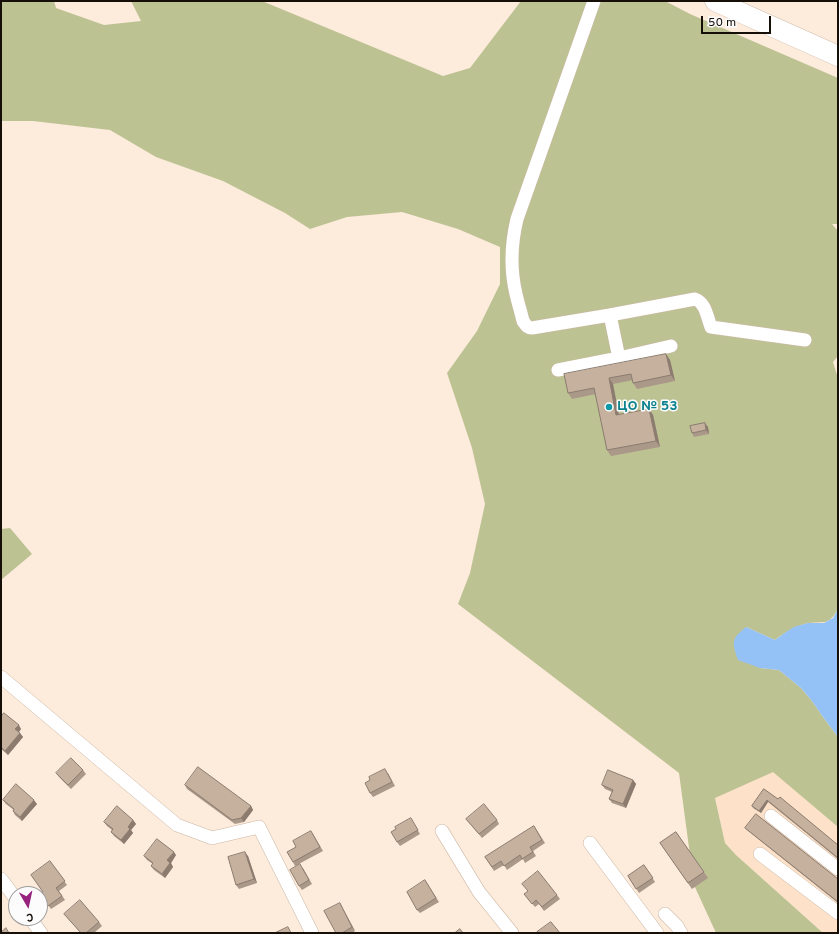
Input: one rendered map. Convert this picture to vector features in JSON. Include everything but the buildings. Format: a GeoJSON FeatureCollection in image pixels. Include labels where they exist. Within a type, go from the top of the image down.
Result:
{"type":"FeatureCollection","features":[{"type":"Feature","properties":{"kind":"highway"},"geometry":{"type":"LineString","coordinates":[[715,1],[838,56]]}},
{"type":"Feature","properties":{"kind":"street"},"geometry":{"type":"LineString","coordinates":[[594,1],[517,219],[513,243],[512,264],[515,293],[523,321],[527,327],[532,328],[695,299],[704,306],[711,327],[805,340]]}},
{"type":"Feature","properties":{"kind":"street"},"geometry":{"type":"LineString","coordinates":[[610,315],[619,358]]}},
{"type":"Feature","properties":{"kind":"street"},"geometry":{"type":"LineString","coordinates":[[558,370],[671,346]]}},
{"type":"Feature","properties":{"kind":"street"},"geometry":{"type":"LineString","coordinates":[[1,677],[177,825],[212,838],[260,827],[312,933]]}},
{"type":"Feature","properties":{"kind":"street"},"geometry":{"type":"LineString","coordinates":[[771,816],[838,869]]}},
{"type":"Feature","properties":{"kind":"street"},"geometry":{"type":"LineString","coordinates":[[442,831],[479,892],[512,933]]}},
{"type":"Feature","properties":{"kind":"street"},"geometry":{"type":"LineString","coordinates":[[590,843],[657,933]]}},
{"type":"Feature","properties":{"kind":"street"},"geometry":{"type":"LineString","coordinates":[[760,854],[838,913]]}},
{"type":"Feature","properties":{"kind":"street"},"geometry":{"type":"LineString","coordinates":[[1,879],[8,888]]}},
{"type":"Feature","properties":{"kind":"street"},"geometry":{"type":"LineString","coordinates":[[665,914],[680,933]]}},
{"type":"Feature","properties":{"kind":"shaded area"},"geometry":{"type":"Polygon","coordinates":[[[773,771],[838,827],[838,933],[823,933],[736,855],[725,843],[715,797],[773,771]]]}},
{"type":"Feature","properties":{"kind":"green space"},"geometry":{"type":"Polygon","coordinates":[[[1,1],[54,1],[56,8],[104,25],[141,21],[131,1],[262,1],[443,76],[470,68],[521,1],[665,1],[690,14],[838,78],[838,224],[832,224],[838,231],[838,356],[833,362],[838,378],[838,609],[832,618],[826,622],[809,623],[795,627],[775,640],[746,627],[760,668],[779,670],[801,688],[838,737],[838,827],[773,772],[715,798],[725,843],[736,855],[823,933],[716,933],[694,885],[679,773],[458,604],[470,573],[485,504],[472,448],[447,373],[477,331],[500,284],[500,247],[458,229],[402,212],[347,217],[310,229],[285,213],[223,181],[156,157],[110,130],[33,121],[1,121],[1,1]]]}},
{"type":"Feature","properties":{"kind":"green space"},"geometry":{"type":"Polygon","coordinates":[[[10,528],[32,554],[1,580],[1,529],[10,528]]]}},
{"type":"Feature","properties":{"kind":"water"},"geometry":{"type":"Polygon","coordinates":[[[838,609],[838,737],[801,688],[779,670],[760,668],[738,660],[734,641],[746,627],[775,640],[794,627],[808,623],[824,623],[833,618],[838,609]]]}},
{"type":"Feature","properties":{"kind":"place","name":"ЦО № 53"},"geometry":{"type":"Point","coordinates":[609,407]}}]}
